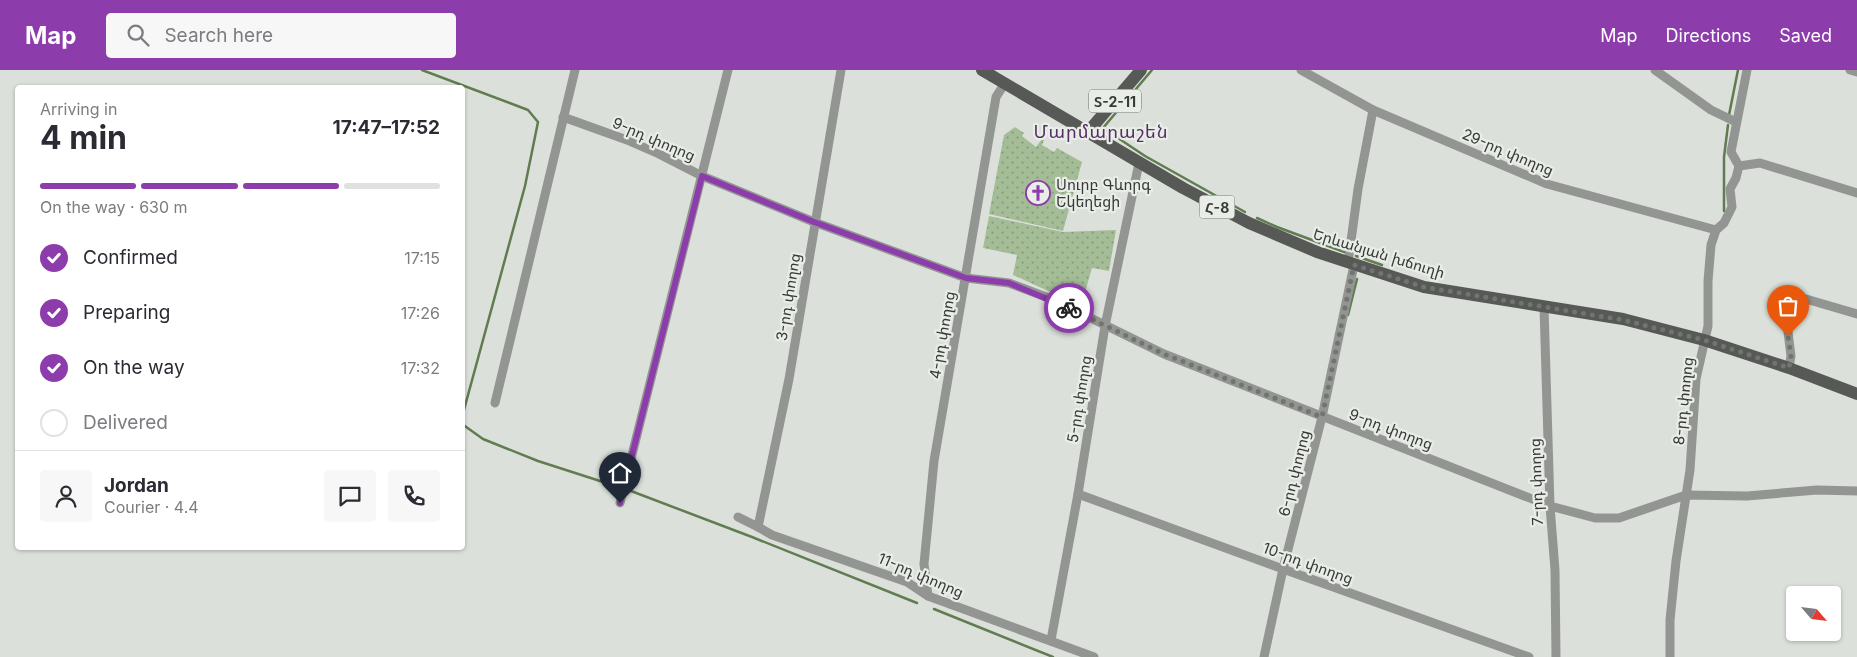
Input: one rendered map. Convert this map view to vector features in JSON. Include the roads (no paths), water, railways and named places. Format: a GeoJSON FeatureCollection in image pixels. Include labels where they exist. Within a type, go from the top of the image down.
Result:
{"type":"FeatureCollection","features":[{"type":"Feature","properties":{"kind":"main road","name":"Երևանյան խճուղի"},"geometry":{"type":"LineString","coordinates":[[982,70],[1183,188],[1296,244],[1424,287],[1623,320],[1704,340],[1789,368],[1857,394]]}},
{"type":"Feature","properties":{"kind":"main road","name":"Տ-2-11"},"geometry":{"type":"LineString","coordinates":[[1088,132],[1141,70]]}},
{"type":"Feature","properties":{"kind":"street"},"geometry":{"type":"LineString","coordinates":[[495,403],[575,70]]}},
{"type":"Feature","properties":{"kind":"street"},"geometry":{"type":"LineString","coordinates":[[620,503],[728,70]]}},
{"type":"Feature","properties":{"kind":"street","name":"3-րդ փողոց"},"geometry":{"type":"LineString","coordinates":[[758,527],[789,379],[841,70]]}},
{"type":"Feature","properties":{"kind":"street","name":"29-րդ փողոց"},"geometry":{"type":"LineString","coordinates":[[1301,70],[1373,110],[1546,184],[1716,230]]}},
{"type":"Feature","properties":{"kind":"street"},"geometry":{"type":"LineString","coordinates":[[1655,70],[1711,110],[1736,122]]}},
{"type":"Feature","properties":{"kind":"street"},"geometry":{"type":"LineString","coordinates":[[1747,70],[1731,152],[1739,166],[1760,162],[1857,193]]}},
{"type":"Feature","properties":{"kind":"street"},"geometry":{"type":"LineString","coordinates":[[1850,70],[1857,72]]}},
{"type":"Feature","properties":{"kind":"street","name":"4-րդ փողոց"},"geometry":{"type":"LineString","coordinates":[[928,596],[924,564],[934,461],[996,97],[1005,83]]}},
{"type":"Feature","properties":{"kind":"street","name":"6-րդ փողոց"},"geometry":{"type":"LineString","coordinates":[[1264,657],[1283,569],[1322,417],[1351,264],[1358,189],[1373,110]]}},
{"type":"Feature","properties":{"kind":"street","name":"9-րդ փողոց"},"geometry":{"type":"LineString","coordinates":[[563,118],[627,140],[702,176],[814,222],[966,278],[1009,283],[1054,300],[1164,354],[1550,506],[1595,518],[1619,518],[1686,494]]}},
{"type":"Feature","properties":{"kind":"street","name":"5-րդ փողոց"},"geometry":{"type":"LineString","coordinates":[[1051,640],[1078,494],[1105,326],[1139,163]]}},
{"type":"Feature","properties":{"kind":"street","name":"8-րդ փողոց"},"geometry":{"type":"LineString","coordinates":[[1670,657],[1670,620],[1690,470],[1696,379],[1708,326],[1708,280],[1711,245],[1716,230],[1724,223],[1732,207],[1730,189],[1736,178],[1739,166]]}},
{"type":"Feature","properties":{"kind":"street"},"geometry":{"type":"LineString","coordinates":[[1789,368],[1791,356],[1785,308],[1792,300],[1806,299],[1857,314]]}},
{"type":"Feature","properties":{"kind":"street","name":"7-րդ փողոց"},"geometry":{"type":"LineString","coordinates":[[1544,307],[1550,506],[1555,570],[1556,657]]}},
{"type":"Feature","properties":{"kind":"street"},"geometry":{"type":"LineString","coordinates":[[1686,494],[1747,496],[1817,490],[1857,491]]}},
{"type":"Feature","properties":{"kind":"street","name":"10-րդ փողոց"},"geometry":{"type":"LineString","coordinates":[[1078,494],[1529,657]]}},
{"type":"Feature","properties":{"kind":"street","name":"11-րդ փողոց"},"geometry":{"type":"LineString","coordinates":[[738,517],[772,536],[907,582],[928,596],[1094,657]]}},
{"type":"Feature","properties":{"kind":"waterway"},"geometry":{"type":"LineString","coordinates":[[422,70],[462,85]]}},
{"type":"Feature","properties":{"kind":"waterway"},"geometry":{"type":"LineString","coordinates":[[1152,70],[1103,128],[1145,156],[1245,212]]}},
{"type":"Feature","properties":{"kind":"waterway"},"geometry":{"type":"LineString","coordinates":[[1729,115],[1738,70]]}},
{"type":"Feature","properties":{"kind":"waterway"},"geometry":{"type":"LineString","coordinates":[[465,86],[528,110],[538,122],[525,186],[465,406]]}},
{"type":"Feature","properties":{"kind":"waterway"},"geometry":{"type":"LineString","coordinates":[[1724,211],[1724,157],[1728,125]]}},
{"type":"Feature","properties":{"kind":"waterway"},"geometry":{"type":"LineString","coordinates":[[1257,218],[1347,253]]}},
{"type":"Feature","properties":{"kind":"waterway"},"geometry":{"type":"LineString","coordinates":[[1356,256],[1382,265]]}},
{"type":"Feature","properties":{"kind":"waterway"},"geometry":{"type":"LineString","coordinates":[[1348,315],[1357,279]]}},
{"type":"Feature","properties":{"kind":"waterway"},"geometry":{"type":"LineString","coordinates":[[465,426],[483,439],[538,461],[631,491],[917,603]]}},
{"type":"Feature","properties":{"kind":"waterway"},"geometry":{"type":"LineString","coordinates":[[934,609],[1053,657]]}},
{"type":"Feature","properties":{"kind":"place","name":"Սուրբ Գևորգ Եկեղեցի"},"geometry":{"type":"Point","coordinates":[1038,193]}},
{"type":"Feature","properties":{"kind":"district","name":"Մարմարաշեն"},"geometry":{"type":"Point","coordinates":[1101,131]}}]}
